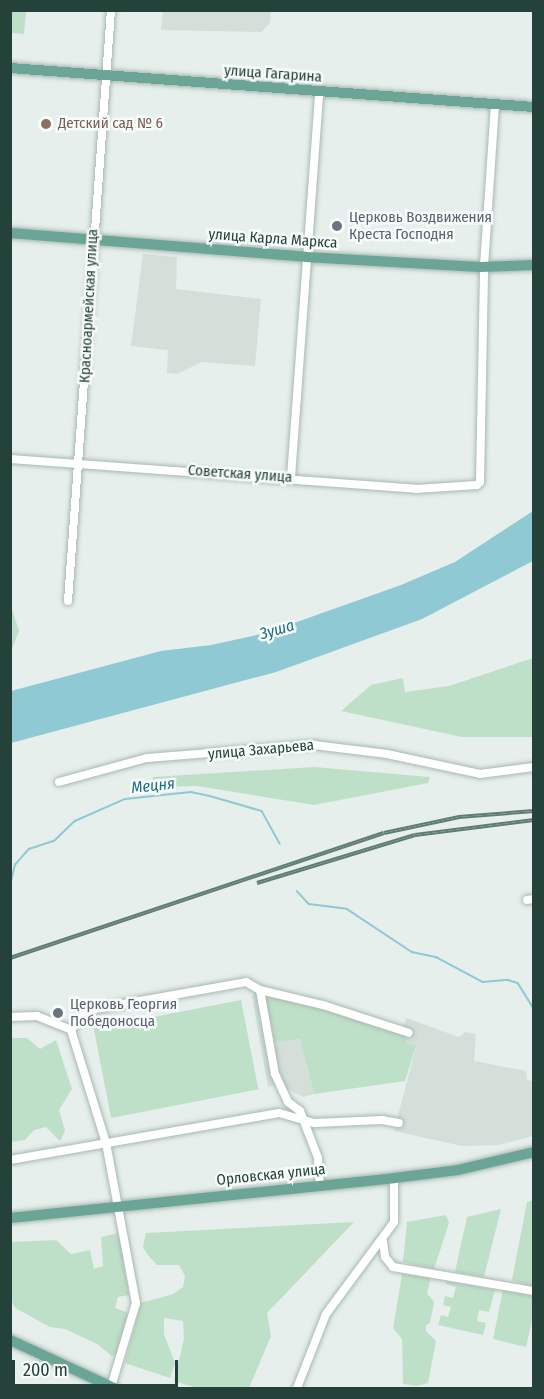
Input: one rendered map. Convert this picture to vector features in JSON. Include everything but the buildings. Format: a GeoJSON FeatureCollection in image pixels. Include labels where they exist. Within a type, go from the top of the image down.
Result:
{"type":"FeatureCollection","features":[{"type":"Feature","properties":{"kind":"main road","name":"улица Гагарина"},"geometry":{"type":"LineString","coordinates":[[10,68],[534,108]]}},
{"type":"Feature","properties":{"kind":"main road","name":"улица Карла Маркса"},"geometry":{"type":"LineString","coordinates":[[10,233],[306,257],[484,266],[534,265]]}},
{"type":"Feature","properties":{"kind":"main road","name":"Орловская улица"},"geometry":{"type":"LineString","coordinates":[[10,1218],[458,1170],[534,1152]]}},
{"type":"Feature","properties":{"kind":"main road"},"geometry":{"type":"LineString","coordinates":[[10,1340],[113,1388]]}},
{"type":"Feature","properties":{"kind":"street","name":"Красноармейская улица"},"geometry":{"type":"LineString","coordinates":[[68,601],[80,464],[92,239],[111,10]]}},
{"type":"Feature","properties":{"kind":"street"},"geometry":{"type":"LineString","coordinates":[[291,477],[319,92]]}},
{"type":"Feature","properties":{"kind":"street"},"geometry":{"type":"LineString","coordinates":[[484,266],[495,105]]}},
{"type":"Feature","properties":{"kind":"street","name":"Советская улица"},"geometry":{"type":"LineString","coordinates":[[10,459],[291,477],[416,489],[470,487],[480,482],[484,266]]}},
{"type":"Feature","properties":{"kind":"street","name":"улица Захарьева"},"geometry":{"type":"LineString","coordinates":[[59,782],[147,758],[314,745],[387,754],[480,774],[534,767]]}},
{"type":"Feature","properties":{"kind":"street"},"geometry":{"type":"LineString","coordinates":[[70,1030],[83,1015],[133,1000],[233,982],[246,982],[260,990],[323,1005],[409,1033]]}},
{"type":"Feature","properties":{"kind":"street"},"geometry":{"type":"LineString","coordinates":[[260,990],[275,1074],[281,1090],[304,1121],[318,1158],[320,1186]]}},
{"type":"Feature","properties":{"kind":"street"},"geometry":{"type":"LineString","coordinates":[[10,1017],[37,1016],[70,1030],[106,1143],[136,1308],[113,1388]]}},
{"type":"Feature","properties":{"kind":"street"},"geometry":{"type":"LineString","coordinates":[[10,1160],[279,1113],[304,1121],[399,1123]]}},
{"type":"Feature","properties":{"kind":"street"},"geometry":{"type":"LineString","coordinates":[[297,1389],[326,1314],[383,1242],[394,1222],[394,1178]]}},
{"type":"Feature","properties":{"kind":"street"},"geometry":{"type":"LineString","coordinates":[[383,1242],[386,1257],[393,1267],[534,1291]]}},
{"type":"Feature","properties":{"kind":"shaded area"},"geometry":{"type":"Polygon","coordinates":[[[163,10],[271,11],[270,23],[261,32],[161,30],[163,10]]]}},
{"type":"Feature","properties":{"kind":"shaded area"},"geometry":{"type":"Polygon","coordinates":[[[143,254],[177,257],[176,289],[261,299],[255,366],[202,362],[177,374],[167,373],[168,350],[131,346],[143,254]]]}},
{"type":"Feature","properties":{"kind":"shaded area"},"geometry":{"type":"Polygon","coordinates":[[[262,986],[276,1042],[300,1039],[314,1094],[303,1097],[280,1085],[268,1087],[252,996],[262,986]]]}},
{"type":"Feature","properties":{"kind":"shaded area"},"geometry":{"type":"Polygon","coordinates":[[[406,1018],[459,1037],[465,1032],[476,1034],[474,1061],[526,1071],[527,1080],[533,1081],[533,1136],[499,1145],[462,1146],[394,1131],[416,1047],[407,1043],[403,1029],[406,1018]]]}},
{"type":"Feature","properties":{"kind":"green space"},"geometry":{"type":"Polygon","coordinates":[[[10,11],[26,11],[24,34],[11,33],[10,11]]]}},
{"type":"Feature","properties":{"kind":"green space"},"geometry":{"type":"Polygon","coordinates":[[[11,606],[19,631],[10,651],[11,606]]]}},
{"type":"Feature","properties":{"kind":"green space"},"geometry":{"type":"Polygon","coordinates":[[[533,658],[533,737],[462,737],[341,711],[371,685],[403,678],[405,692],[449,686],[533,658]]]}},
{"type":"Feature","properties":{"kind":"green space"},"geometry":{"type":"Polygon","coordinates":[[[314,767],[430,777],[428,783],[314,805],[197,786],[151,787],[153,777],[314,767]]]}},
{"type":"Feature","properties":{"kind":"green space"},"geometry":{"type":"Polygon","coordinates":[[[262,986],[322,1001],[403,1029],[407,1043],[416,1046],[405,1081],[314,1094],[300,1039],[276,1042],[262,986]]]}},
{"type":"Feature","properties":{"kind":"green space"},"geometry":{"type":"Polygon","coordinates":[[[241,1000],[258,1089],[111,1118],[94,1029],[241,1000]]]}},
{"type":"Feature","properties":{"kind":"green space"},"geometry":{"type":"Polygon","coordinates":[[[11,1038],[27,1038],[40,1049],[56,1040],[72,1089],[59,1110],[65,1131],[60,1141],[46,1127],[34,1130],[25,1140],[11,1142],[11,1038]]]}},
{"type":"Feature","properties":{"kind":"green space"},"geometry":{"type":"Polygon","coordinates":[[[534,1200],[533,1287],[512,1280],[527,1202],[534,1200]]]}},
{"type":"Feature","properties":{"kind":"green space"},"geometry":{"type":"Polygon","coordinates":[[[501,1209],[484,1277],[455,1272],[467,1217],[501,1209]]]}},
{"type":"Feature","properties":{"kind":"green space"},"geometry":{"type":"Polygon","coordinates":[[[446,1215],[449,1223],[434,1269],[403,1262],[407,1222],[446,1215]]]}},
{"type":"Feature","properties":{"kind":"green space"},"geometry":{"type":"Polygon","coordinates":[[[354,1222],[267,1313],[271,1336],[249,1388],[197,1388],[174,1381],[184,1339],[183,1321],[164,1318],[164,1334],[175,1363],[170,1378],[125,1363],[141,1303],[173,1294],[183,1287],[185,1276],[179,1265],[157,1265],[147,1254],[143,1247],[146,1233],[354,1222]]]}},
{"type":"Feature","properties":{"kind":"green space"},"geometry":{"type":"Polygon","coordinates":[[[119,1233],[129,1295],[118,1297],[115,1308],[126,1312],[128,1317],[118,1354],[112,1356],[97,1344],[65,1329],[50,1327],[15,1308],[11,1300],[11,1242],[56,1240],[71,1254],[90,1250],[94,1269],[103,1266],[101,1237],[119,1233]]]}},
{"type":"Feature","properties":{"kind":"green space"},"geometry":{"type":"Polygon","coordinates":[[[402,1274],[431,1278],[427,1293],[434,1302],[426,1331],[436,1341],[428,1383],[417,1386],[403,1384],[402,1339],[393,1328],[402,1274]]]}},
{"type":"Feature","properties":{"kind":"green space"},"geometry":{"type":"Polygon","coordinates":[[[446,1281],[495,1290],[489,1312],[479,1310],[477,1321],[486,1323],[483,1335],[438,1325],[441,1315],[448,1317],[451,1307],[443,1305],[445,1296],[453,1298],[456,1287],[446,1284],[446,1281]]]}},
{"type":"Feature","properties":{"kind":"green space"},"geometry":{"type":"Polygon","coordinates":[[[503,1290],[533,1296],[533,1317],[526,1347],[493,1339],[503,1290]]]}},
{"type":"Feature","properties":{"kind":"water","name":"Зуша"},"geometry":{"type":"Polygon","coordinates":[[[533,511],[533,561],[422,619],[276,672],[11,743],[11,691],[161,651],[211,645],[266,633],[401,585],[455,562],[533,511]]]}},
{"type":"Feature","properties":{"kind":"waterway","name":"Мецня"},"geometry":{"type":"LineString","coordinates":[[10,886],[15,865],[29,849],[54,841],[75,821],[125,799],[191,792],[210,796],[262,811],[280,843]]}},
{"type":"Feature","properties":{"kind":"waterway","name":"Мецня"},"geometry":{"type":"LineString","coordinates":[[297,891],[309,904],[347,909],[412,952],[436,957],[483,982],[508,980],[518,983],[534,1009]]}},
{"type":"Feature","properties":{"kind":"railway"},"geometry":{"type":"LineString","coordinates":[[10,958],[384,833],[459,817],[534,811]]}},
{"type":"Feature","properties":{"kind":"railway"},"geometry":{"type":"LineString","coordinates":[[257,883],[415,835],[534,820]]}},
{"type":"Feature","properties":{"kind":"place","name":"Детский сад № 6"},"geometry":{"type":"Point","coordinates":[46,124]}},
{"type":"Feature","properties":{"kind":"place","name":"Церковь Воздвижения Креста Господня"},"geometry":{"type":"Point","coordinates":[337,226]}},
{"type":"Feature","properties":{"kind":"place","name":"Церковь Георгия Победоносца"},"geometry":{"type":"Point","coordinates":[58,1013]}}]}
